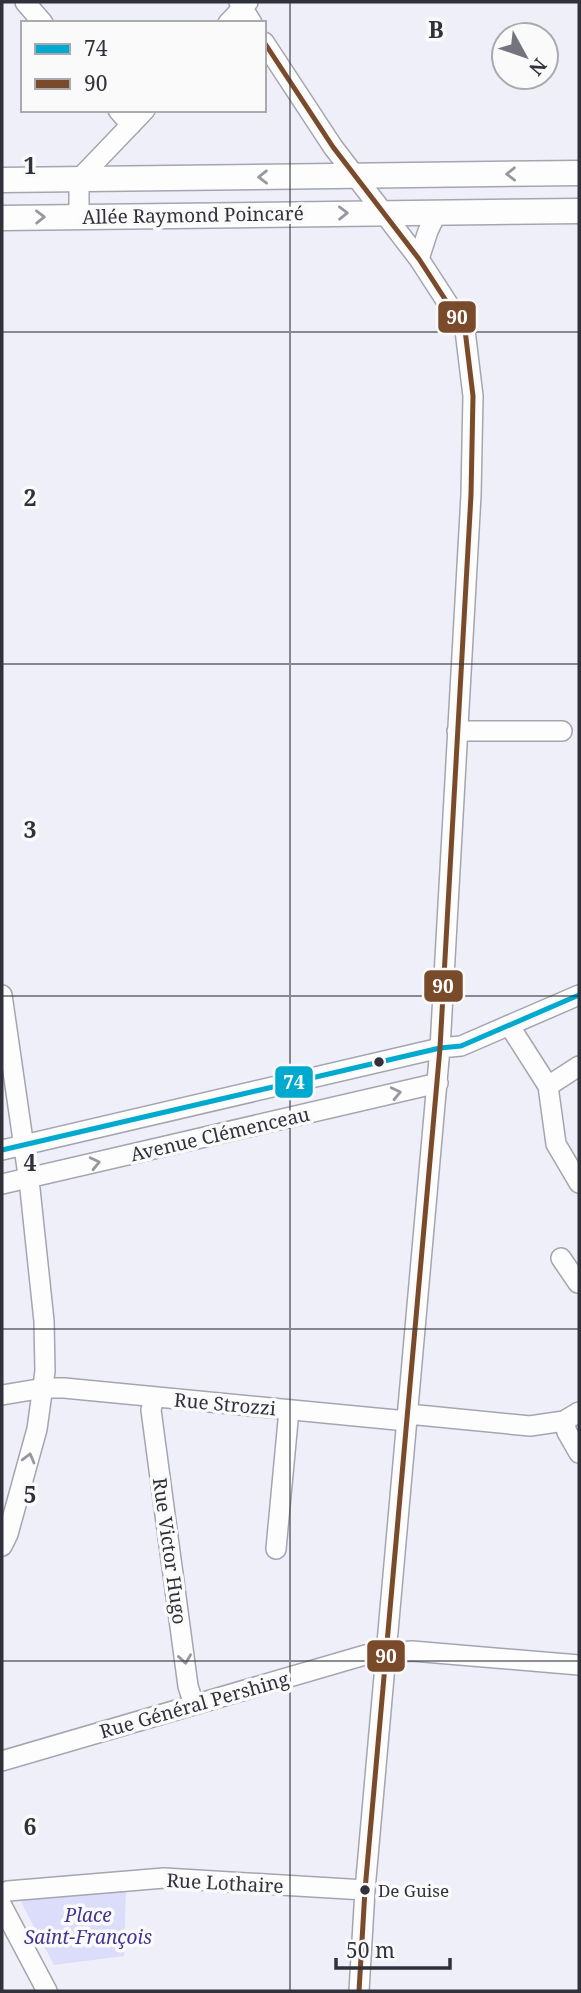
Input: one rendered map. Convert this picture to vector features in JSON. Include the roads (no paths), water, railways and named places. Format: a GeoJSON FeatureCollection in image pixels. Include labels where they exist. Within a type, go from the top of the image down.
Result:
{"type":"FeatureCollection","features":[{"type":"Feature","properties":{"kind":"main road","name":"Allée Raymond Poincaré"},"geometry":{"type":"LineString","coordinates":[[2,180],[579,173]]}},
{"type":"Feature","properties":{"kind":"main road","name":"Allée Raymond Poincaré"},"geometry":{"type":"LineString","coordinates":[[2,218],[579,211]]}},
{"type":"Feature","properties":{"kind":"street"},"geometry":{"type":"LineString","coordinates":[[25,2],[41,21]]}},
{"type":"Feature","properties":{"kind":"street"},"geometry":{"type":"LineString","coordinates":[[230,21],[245,8]]}},
{"type":"Feature","properties":{"kind":"street"},"geometry":{"type":"LineString","coordinates":[[266,45],[333,147],[419,259],[465,330],[473,396],[471,495],[438,1083],[365,1890],[359,1991]]}},
{"type":"Feature","properties":{"kind":"street"},"geometry":{"type":"LineString","coordinates":[[79,217],[79,179],[124,118]]}},
{"type":"Feature","properties":{"kind":"street"},"geometry":{"type":"LineString","coordinates":[[419,259],[437,212]]}},
{"type":"Feature","properties":{"kind":"street"},"geometry":{"type":"LineString","coordinates":[[457,731],[562,731]]}},
{"type":"Feature","properties":{"kind":"street"},"geometry":{"type":"LineString","coordinates":[[2,995],[24,1145],[44,1321],[44,1388],[37,1429],[8,1534],[2,1546]]}},
{"type":"Feature","properties":{"kind":"street","name":"Avenue Clémenceau"},"geometry":{"type":"LineString","coordinates":[[2,1150],[440,1048],[461,1046],[579,995]]}},
{"type":"Feature","properties":{"kind":"street"},"geometry":{"type":"LineString","coordinates":[[509,1025],[548,1086],[556,1144],[579,1183]]}},
{"type":"Feature","properties":{"kind":"street"},"geometry":{"type":"LineString","coordinates":[[438,1083],[461,1046]]}},
{"type":"Feature","properties":{"kind":"street"},"geometry":{"type":"LineString","coordinates":[[548,1086],[579,1066]]}},
{"type":"Feature","properties":{"kind":"street","name":"Avenue Clémenceau"},"geometry":{"type":"LineString","coordinates":[[2,1184],[438,1083]]}},
{"type":"Feature","properties":{"kind":"street"},"geometry":{"type":"LineString","coordinates":[[561,1258],[579,1282]]}},
{"type":"Feature","properties":{"kind":"street","name":"Rue Strozzi"},"geometry":{"type":"LineString","coordinates":[[2,1395],[44,1388],[289,1410],[530,1426],[572,1416]]}},
{"type":"Feature","properties":{"kind":"street","name":"Rue Victor Hugo"},"geometry":{"type":"LineString","coordinates":[[154,1397],[151,1410],[188,1686],[194,1704]]}},
{"type":"Feature","properties":{"kind":"street"},"geometry":{"type":"LineString","coordinates":[[276,1549],[289,1410]]}},
{"type":"Feature","properties":{"kind":"street"},"geometry":{"type":"LineString","coordinates":[[572,1416],[567,1432],[579,1453]]}},
{"type":"Feature","properties":{"kind":"street","name":"Rue Général Pershing"},"geometry":{"type":"LineString","coordinates":[[2,1761],[366,1655],[412,1651],[579,1665]]}},
{"type":"Feature","properties":{"kind":"street","name":"Rue Lothaire"},"geometry":{"type":"LineString","coordinates":[[2,1894],[8,1891],[164,1878],[365,1890]]}},
{"type":"Feature","properties":{"kind":"street"},"geometry":{"type":"LineString","coordinates":[[2,1906],[46,1991]]}},
{"type":"Feature","properties":{"kind":"place","name":"De Guise"},"geometry":{"type":"Point","coordinates":[365,1890]}},
{"type":"Feature","properties":{"kind":"park label","name":"Place Saint-François"},"geometry":{"type":"Point","coordinates":[88,1926]}}]}
